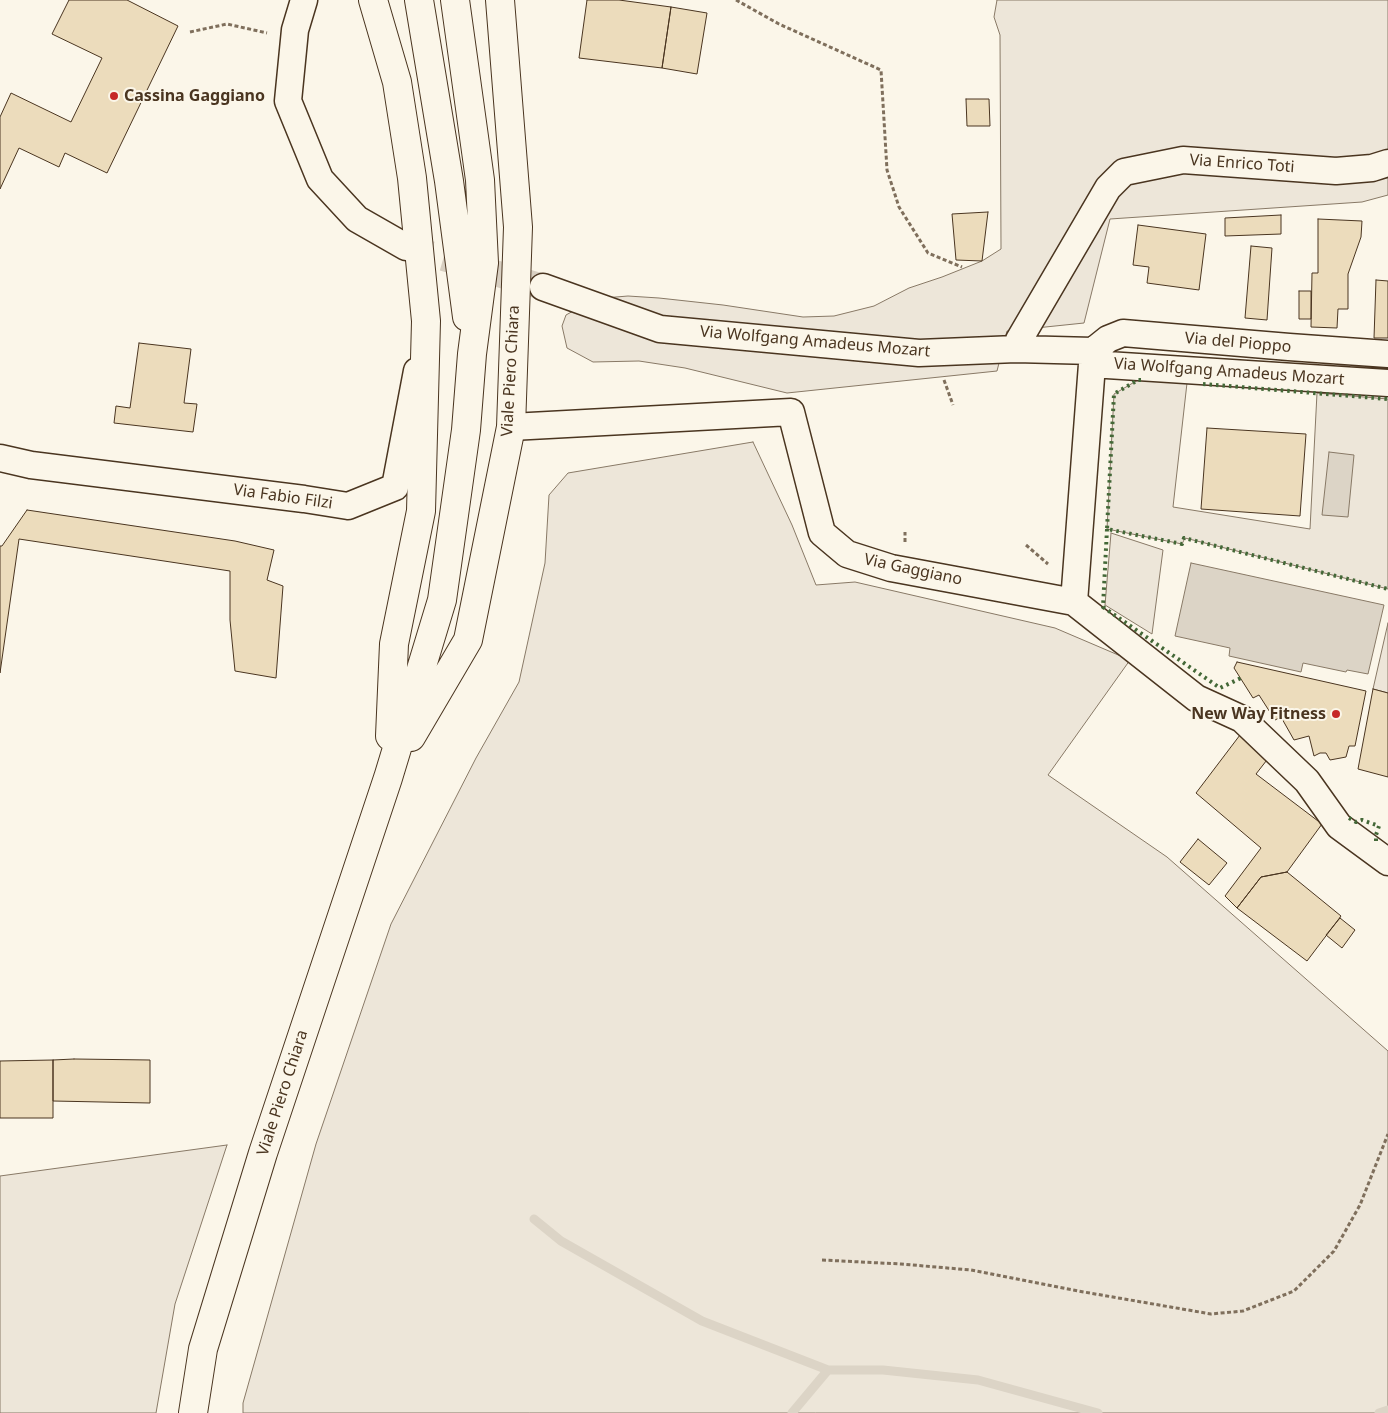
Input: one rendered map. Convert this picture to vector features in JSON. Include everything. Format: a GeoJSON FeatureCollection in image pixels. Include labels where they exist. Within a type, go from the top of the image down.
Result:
{"type":"FeatureCollection","features":[{"type":"Feature","properties":{"kind":"street"},"geometry":{"type":"LineString","coordinates":[[304,0],[295,30],[288,101],[320,179],[357,219],[406,247]]}},
{"type":"Feature","properties":{"kind":"street","name":"Viale Piero Chiara"},"geometry":{"type":"LineString","coordinates":[[373,0],[397,82],[412,178],[426,321],[421,511],[394,644],[388,778]]}},
{"type":"Feature","properties":{"kind":"street","name":"Viale Piero Chiara"},"geometry":{"type":"LineString","coordinates":[[419,0],[449,181],[472,354]]}},
{"type":"Feature","properties":{"kind":"street","name":"Viale Piero Chiara"},"geometry":{"type":"LineString","coordinates":[[193,1413],[203,1350],[263,1153],[388,778],[442,600],[466,430],[472,354],[484,263],[480,180],[455,0]]}},
{"type":"Feature","properties":{"kind":"street","name":"Viale Piero Chiara"},"geometry":{"type":"LineString","coordinates":[[388,778],[468,640],[511,427],[518,227],[500,0]]}},
{"type":"Feature","properties":{"kind":"street","name":"Via Enrico Toti"},"geometry":{"type":"LineString","coordinates":[[1016,349],[1018,340],[1108,188],[1124,172],[1183,160],[1336,171],[1372,168],[1388,163]]}},
{"type":"Feature","properties":{"kind":"street","name":"Via Wolfgang Amadeus Mozart"},"geometry":{"type":"LineString","coordinates":[[544,287],[660,329],[919,352],[1016,349],[1093,351],[1107,365],[1388,383]]}},
{"type":"Feature","properties":{"kind":"street","name":"Via Fabio Filzi"},"geometry":{"type":"LineString","coordinates":[[0,458],[31,465],[348,506],[395,487],[426,321]]}},
{"type":"Feature","properties":{"kind":"street","name":"Via del Pioppo"},"geometry":{"type":"LineString","coordinates":[[1093,351],[1108,339],[1123,333],[1288,348],[1388,354]]}},
{"type":"Feature","properties":{"kind":"street"},"geometry":{"type":"LineString","coordinates":[[1093,351],[1074,602],[1196,698],[1242,719],[1307,781],[1339,826],[1388,862]]}},
{"type":"Feature","properties":{"kind":"street","name":"Via Gaggiano"},"geometry":{"type":"LineString","coordinates":[[511,427],[790,412],[822,533],[847,554],[891,568],[1074,602]]}},
{"type":"Feature","properties":{"kind":"path"},"geometry":{"type":"LineString","coordinates":[[736,0],[779,24],[881,70],[887,170],[898,207],[928,253],[962,266]]}},
{"type":"Feature","properties":{"kind":"path"},"geometry":{"type":"LineString","coordinates":[[190,32],[227,24],[264,31],[294,45]]}},
{"type":"Feature","properties":{"kind":"path"},"geometry":{"type":"LineString","coordinates":[[1026,545],[1055,570]]}},
{"type":"Feature","properties":{"kind":"path"},"geometry":{"type":"LineString","coordinates":[[822,1260],[971,1270],[1211,1314],[1243,1311],[1294,1291],[1334,1251],[1360,1205],[1388,1134]]}},
{"type":"Feature","properties":{"kind":"shaded area"},"geometry":{"type":"Polygon","coordinates":[[[997,0],[1388,0],[1388,195],[1362,202],[1110,219],[1084,323],[1007,331],[997,371],[787,393],[685,368],[639,361],[593,362],[567,348],[562,326],[566,315],[584,305],[604,298],[628,296],[659,298],[803,317],[834,316],[874,306],[909,288],[982,261],[1001,249],[1000,35],[994,17],[997,0]]]}},
{"type":"Feature","properties":{"kind":"shaded area"},"geometry":{"type":"Polygon","coordinates":[[[1138,380],[1187,383],[1173,507],[1310,529],[1317,393],[1388,399],[1388,589],[1185,538],[1182,544],[1107,529],[1114,394],[1138,380]]]}},
{"type":"Feature","properties":{"kind":"shaded area"},"geometry":{"type":"Polygon","coordinates":[[[753,442],[792,525],[816,585],[855,582],[1055,628],[1130,660],[1048,775],[1167,857],[1388,1051],[1388,1413],[243,1413],[243,1403],[316,1144],[391,924],[476,758],[519,682],[545,563],[549,495],[568,473],[753,442]]]}},
{"type":"Feature","properties":{"kind":"shaded area"},"geometry":{"type":"Polygon","coordinates":[[[1329,452],[1354,455],[1348,517],[1322,515],[1329,452]]]}},
{"type":"Feature","properties":{"kind":"shaded area"},"geometry":{"type":"Polygon","coordinates":[[[1111,533],[1163,550],[1152,634],[1105,605],[1111,533]]]}},
{"type":"Feature","properties":{"kind":"shaded area"},"geometry":{"type":"Polygon","coordinates":[[[1191,563],[1384,605],[1368,674],[1347,670],[1346,672],[1303,663],[1301,672],[1229,656],[1230,648],[1175,636],[1191,563]]]}},
{"type":"Feature","properties":{"kind":"shaded area"},"geometry":{"type":"Polygon","coordinates":[[[1388,623],[1388,693],[1373,689],[1388,623]]]}},
{"type":"Feature","properties":{"kind":"shaded area"},"geometry":{"type":"Polygon","coordinates":[[[227,1145],[175,1304],[156,1413],[0,1413],[0,1176],[227,1145]]]}},
{"type":"Feature","properties":{"kind":"building","name":"Cassina Gaggiano"},"geometry":{"type":"Polygon","coordinates":[[[69,0],[127,0],[178,26],[107,173],[65,153],[59,167],[19,148],[0,189],[0,117],[11,93],[71,122],[102,58],[52,34],[69,0]]]}},
{"type":"Feature","properties":{"kind":"building"},"geometry":{"type":"Polygon","coordinates":[[[587,0],[619,0],[671,7],[662,68],[579,58],[587,0]]]}},
{"type":"Feature","properties":{"kind":"building"},"geometry":{"type":"Polygon","coordinates":[[[671,7],[707,13],[697,74],[662,68],[671,7]]]}},
{"type":"Feature","properties":{"kind":"building"},"geometry":{"type":"Polygon","coordinates":[[[966,99],[989,99],[990,126],[967,126],[966,99]]]}},
{"type":"Feature","properties":{"kind":"building"},"geometry":{"type":"Polygon","coordinates":[[[988,212],[982,261],[956,260],[952,214],[988,212]]]}},
{"type":"Feature","properties":{"kind":"building"},"geometry":{"type":"Polygon","coordinates":[[[1281,215],[1281,234],[1225,236],[1225,218],[1281,215]]]}},
{"type":"Feature","properties":{"kind":"building"},"geometry":{"type":"Polygon","coordinates":[[[1318,219],[1362,221],[1361,237],[1348,274],[1348,309],[1338,309],[1337,328],[1311,327],[1312,273],[1318,273],[1318,219]]]}},
{"type":"Feature","properties":{"kind":"building"},"geometry":{"type":"Polygon","coordinates":[[[1138,225],[1206,234],[1199,290],[1147,283],[1149,267],[1133,265],[1138,225]]]}},
{"type":"Feature","properties":{"kind":"building"},"geometry":{"type":"Polygon","coordinates":[[[1251,246],[1272,248],[1267,320],[1245,318],[1251,246]]]}},
{"type":"Feature","properties":{"kind":"building"},"geometry":{"type":"Polygon","coordinates":[[[1376,280],[1388,281],[1388,338],[1374,338],[1376,280]]]}},
{"type":"Feature","properties":{"kind":"building"},"geometry":{"type":"Polygon","coordinates":[[[1299,291],[1311,291],[1311,319],[1299,319],[1299,291]]]}},
{"type":"Feature","properties":{"kind":"building"},"geometry":{"type":"Polygon","coordinates":[[[139,343],[191,349],[184,403],[197,404],[193,432],[114,423],[116,406],[130,408],[139,343]]]}},
{"type":"Feature","properties":{"kind":"building"},"geometry":{"type":"Polygon","coordinates":[[[1207,428],[1306,434],[1300,516],[1201,509],[1207,428]]]}},
{"type":"Feature","properties":{"kind":"building"},"geometry":{"type":"Polygon","coordinates":[[[27,510],[235,541],[274,550],[267,580],[283,586],[276,678],[235,671],[230,620],[230,571],[19,539],[0,673],[0,546],[2,546],[27,510]]]}},
{"type":"Feature","properties":{"kind":"building"},"geometry":{"type":"Polygon","coordinates":[[[1237,662],[1366,691],[1355,746],[1349,746],[1346,757],[1330,760],[1326,753],[1314,756],[1309,736],[1294,740],[1281,717],[1275,720],[1259,695],[1253,698],[1234,668],[1237,662]]]}},
{"type":"Feature","properties":{"kind":"building"},"geometry":{"type":"Polygon","coordinates":[[[1373,689],[1388,693],[1388,777],[1358,769],[1373,689]]]}},
{"type":"Feature","properties":{"kind":"building"},"geometry":{"type":"Polygon","coordinates":[[[1240,735],[1270,756],[1256,774],[1322,824],[1287,872],[1261,877],[1237,908],[1225,896],[1261,848],[1196,793],[1240,735]]]}},
{"type":"Feature","properties":{"kind":"building"},"geometry":{"type":"Polygon","coordinates":[[[1198,839],[1227,863],[1209,885],[1180,862],[1198,839]]]}},
{"type":"Feature","properties":{"kind":"building"},"geometry":{"type":"Polygon","coordinates":[[[1287,872],[1341,916],[1307,961],[1237,908],[1261,877],[1287,872]]]}},
{"type":"Feature","properties":{"kind":"building"},"geometry":{"type":"Polygon","coordinates":[[[1340,918],[1355,930],[1342,948],[1326,935],[1340,918]]]}},
{"type":"Feature","properties":{"kind":"building"},"geometry":{"type":"Polygon","coordinates":[[[53,1060],[150,1060],[150,1103],[53,1101],[53,1060]]]}},
{"type":"Feature","properties":{"kind":"building"},"geometry":{"type":"Polygon","coordinates":[[[53,1060],[53,1118],[0,1118],[0,1061],[53,1060]]]}},
{"type":"Feature","properties":{"kind":"waterway"},"geometry":{"type":"LineString","coordinates":[[534,1219],[561,1241],[702,1321],[828,1370],[883,1370],[978,1380],[1098,1413]]}},
{"type":"Feature","properties":{"kind":"waterway"},"geometry":{"type":"LineString","coordinates":[[792,1413],[828,1370]]}},
{"type":"Feature","properties":{"kind":"waterway"},"geometry":{"type":"LineString","coordinates":[[1379,1413],[1388,1410]]}},
{"type":"Feature","properties":{"kind":"tunnel"},"geometry":{"type":"LineString","coordinates":[[406,247],[543,287]]}},
{"type":"Feature","properties":{"kind":"hedge"},"geometry":{"type":"LineString","coordinates":[[1141,380],[1114,394],[1107,529],[1182,544],[1184,538],[1388,589]]}},
{"type":"Feature","properties":{"kind":"hedge"},"geometry":{"type":"LineString","coordinates":[[1203,384],[1388,399]]}},
{"type":"Feature","properties":{"kind":"hedge"},"geometry":{"type":"LineString","coordinates":[[1107,529],[1103,607],[1220,688],[1241,678]]}},
{"type":"Feature","properties":{"kind":"hedge"},"geometry":{"type":"LineString","coordinates":[[1349,818],[1356,822],[1362,820],[1379,826],[1376,842]]}},
{"type":"Feature","properties":{"kind":"place","name":"Cassina Gaggiano"},"geometry":{"type":"Point","coordinates":[114,96]}},
{"type":"Feature","properties":{"kind":"place","name":"New Way Fitness"},"geometry":{"type":"Point","coordinates":[1336,714]}}]}
